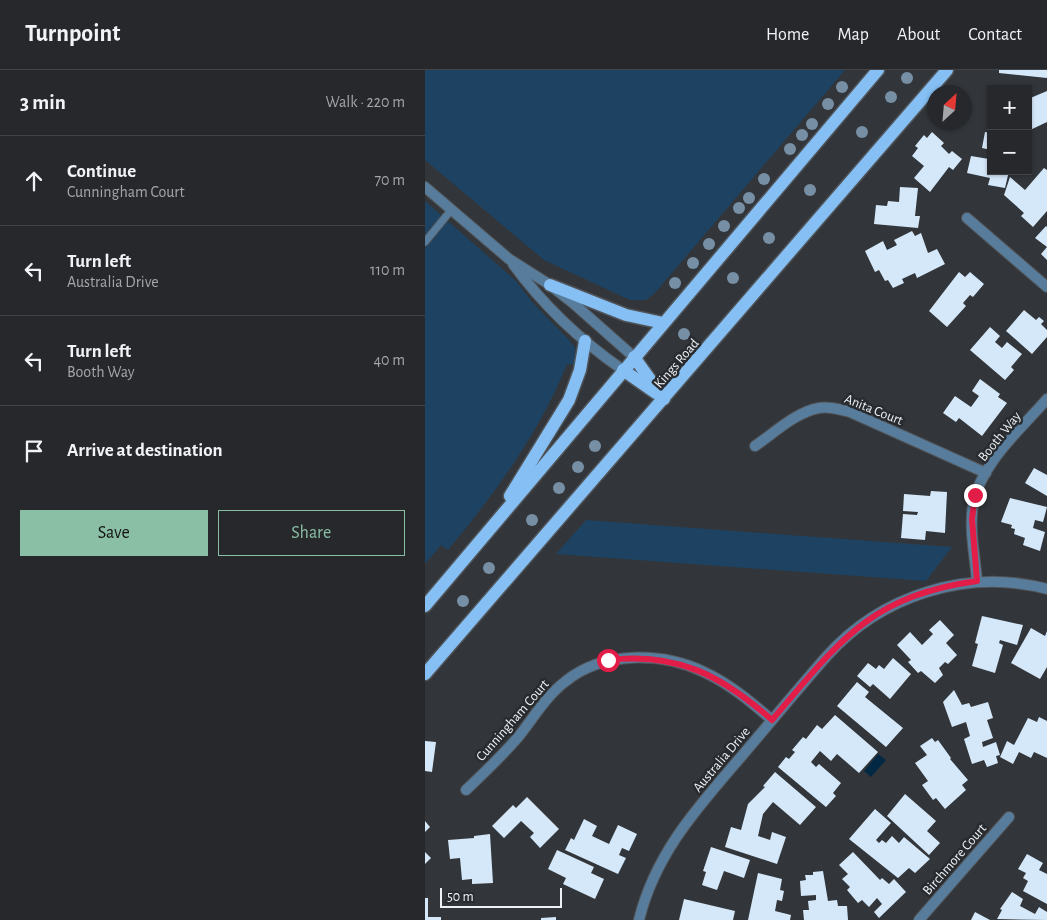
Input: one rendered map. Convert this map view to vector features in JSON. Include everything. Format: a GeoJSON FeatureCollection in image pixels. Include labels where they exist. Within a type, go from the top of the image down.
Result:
{"type":"FeatureCollection","features":[{"type":"Feature","properties":{"kind":"main road"},"geometry":{"type":"LineString","coordinates":[[425,606],[878,70]]}},
{"type":"Feature","properties":{"kind":"main road","name":"Kings Road"},"geometry":{"type":"LineString","coordinates":[[425,674],[947,70]]}},
{"type":"Feature","properties":{"kind":"main road"},"geometry":{"type":"LineString","coordinates":[[550,284],[626,315],[663,323]]}},
{"type":"Feature","properties":{"kind":"main road"},"geometry":{"type":"LineString","coordinates":[[494,524],[536,451],[569,400],[580,370],[585,341]]}},
{"type":"Feature","properties":{"kind":"main road"},"geometry":{"type":"LineString","coordinates":[[634,357],[664,399]]}},
{"type":"Feature","properties":{"kind":"main road"},"geometry":{"type":"LineString","coordinates":[[623,370],[664,399]]}},
{"type":"Feature","properties":{"kind":"street"},"geometry":{"type":"LineString","coordinates":[[425,187],[509,259],[550,284],[634,357]]}},
{"type":"Feature","properties":{"kind":"street"},"geometry":{"type":"LineString","coordinates":[[967,218],[1047,287]]}},
{"type":"Feature","properties":{"kind":"street"},"geometry":{"type":"LineString","coordinates":[[509,259],[532,291],[585,341],[623,370]]}},
{"type":"Feature","properties":{"kind":"street","name":"Booth Way"},"geometry":{"type":"LineString","coordinates":[[977,581],[972,519],[975,495],[986,473],[997,458],[1047,400]]}},
{"type":"Feature","properties":{"kind":"street","name":"Anita Court"},"geometry":{"type":"LineString","coordinates":[[755,446],[806,413],[820,408],[835,408],[851,412],[986,473]]}},
{"type":"Feature","properties":{"kind":"street","name":"Australia Drive"},"geometry":{"type":"LineString","coordinates":[[639,920],[653,877],[679,830],[837,644],[869,619],[914,595],[953,584],[977,581],[1016,582],[1047,589]]}},
{"type":"Feature","properties":{"kind":"street","name":"Cunningham Court"},"geometry":{"type":"LineString","coordinates":[[466,790],[508,748],[564,682],[589,666],[608,660],[630,658],[656,660],[683,664],[703,671],[736,690],[772,720]]}},
{"type":"Feature","properties":{"kind":"street","name":"Birchmore Court"},"geometry":{"type":"LineString","coordinates":[[919,920],[1009,816]]}},
{"type":"Feature","properties":{"kind":"lane"},"geometry":{"type":"LineString","coordinates":[[425,242],[451,209]]}},
{"type":"Feature","properties":{"kind":"shaded area"},"geometry":{"type":"Polygon","coordinates":[[[425,70],[845,70],[654,294],[646,300],[630,300],[544,260],[425,160],[425,70]]]}},
{"type":"Feature","properties":{"kind":"shaded area"},"geometry":{"type":"Polygon","coordinates":[[[425,201],[516,281],[533,303],[575,348],[575,365],[567,364],[544,413],[530,437],[482,507],[448,550],[441,545],[425,564],[425,201]]]}},
{"type":"Feature","properties":{"kind":"shaded area"},"geometry":{"type":"Polygon","coordinates":[[[586,520],[952,547],[926,581],[556,554],[586,520]]]}},
{"type":"Feature","properties":{"kind":"shaded area"},"geometry":{"type":"Polygon","coordinates":[[[878,754],[886,760],[871,777],[864,771],[878,754]]]}},
{"type":"Feature","properties":{"kind":"building"},"geometry":{"type":"Polygon","coordinates":[[[999,70],[1047,70],[1047,78],[999,73],[999,70]]]}},
{"type":"Feature","properties":{"kind":"building"},"geometry":{"type":"Polygon","coordinates":[[[1047,91],[1047,122],[1032,129],[1032,97],[1047,91]]]}},
{"type":"Feature","properties":{"kind":"building"},"geometry":{"type":"Polygon","coordinates":[[[932,132],[944,143],[941,146],[949,154],[952,151],[962,159],[953,170],[949,167],[930,192],[914,178],[924,166],[912,156],[918,148],[915,146],[924,135],[927,138],[932,132]]]}},
{"type":"Feature","properties":{"kind":"building"},"geometry":{"type":"Polygon","coordinates":[[[985,132],[987,132],[987,149],[982,148],[985,132]]]}},
{"type":"Feature","properties":{"kind":"building"},"geometry":{"type":"Polygon","coordinates":[[[971,156],[987,159],[987,175],[1008,175],[1005,188],[988,185],[990,178],[967,173],[971,156]]]}},
{"type":"Feature","properties":{"kind":"building"},"geometry":{"type":"Polygon","coordinates":[[[1044,168],[1047,170],[1047,211],[1033,227],[1021,216],[1024,213],[1004,195],[1010,177],[1025,190],[1044,168]]]}},
{"type":"Feature","properties":{"kind":"building"},"geometry":{"type":"Polygon","coordinates":[[[900,187],[918,188],[915,216],[920,216],[918,228],[874,224],[876,205],[887,206],[888,201],[899,202],[900,187]]]}},
{"type":"Feature","properties":{"kind":"building"},"geometry":{"type":"Polygon","coordinates":[[[1047,227],[1047,247],[1035,238],[1047,227]]]}},
{"type":"Feature","properties":{"kind":"building"},"geometry":{"type":"Polygon","coordinates":[[[912,231],[915,236],[921,233],[928,253],[937,249],[945,264],[917,278],[915,273],[902,279],[904,283],[893,288],[888,280],[885,281],[879,270],[875,272],[865,251],[883,241],[887,250],[897,245],[894,240],[912,231]]]}},
{"type":"Feature","properties":{"kind":"building"},"geometry":{"type":"Polygon","coordinates":[[[1047,247],[1047,260],[1041,254],[1047,247]]]}},
{"type":"Feature","properties":{"kind":"building"},"geometry":{"type":"Polygon","coordinates":[[[959,272],[965,277],[970,272],[984,284],[973,297],[970,295],[963,303],[966,306],[947,327],[929,311],[959,272]]]}},
{"type":"Feature","properties":{"kind":"building"},"geometry":{"type":"Polygon","coordinates":[[[1024,310],[1036,320],[1039,317],[1044,321],[1041,324],[1047,330],[1047,337],[1032,354],[1006,331],[1024,310]]]}},
{"type":"Feature","properties":{"kind":"building"},"geometry":{"type":"Polygon","coordinates":[[[990,327],[1000,336],[995,342],[1002,348],[1007,342],[1022,354],[1011,367],[1014,370],[1005,380],[970,350],[990,327]]]}},
{"type":"Feature","properties":{"kind":"building"},"geometry":{"type":"Polygon","coordinates":[[[980,379],[1000,394],[998,397],[1007,403],[982,436],[959,418],[956,422],[943,413],[955,396],[971,407],[979,396],[972,391],[980,379]]]}},
{"type":"Feature","properties":{"kind":"building"},"geometry":{"type":"Polygon","coordinates":[[[1034,468],[1047,475],[1047,496],[1025,483],[1034,468]]]}},
{"type":"Feature","properties":{"kind":"building"},"geometry":{"type":"Polygon","coordinates":[[[931,491],[947,492],[945,533],[926,531],[925,540],[901,538],[903,514],[917,515],[918,512],[903,511],[904,494],[930,496],[931,491]]]}},
{"type":"Feature","properties":{"kind":"building"},"geometry":{"type":"Polygon","coordinates":[[[1010,498],[1047,507],[1043,522],[1035,520],[1033,528],[1045,532],[1040,551],[1023,545],[1025,538],[1014,534],[1015,529],[1011,528],[1012,525],[1001,522],[1010,498]]]}},
{"type":"Feature","properties":{"kind":"building"},"geometry":{"type":"Polygon","coordinates":[[[982,616],[1023,625],[1017,645],[1000,640],[999,643],[1003,645],[995,673],[972,666],[978,644],[975,643],[982,616]]]}},
{"type":"Feature","properties":{"kind":"building"},"geometry":{"type":"Polygon","coordinates":[[[940,620],[954,635],[946,643],[957,655],[948,664],[945,662],[939,668],[943,675],[935,683],[921,671],[918,673],[908,662],[911,660],[897,645],[910,632],[922,645],[933,634],[929,630],[940,620]]]}},
{"type":"Feature","properties":{"kind":"building"},"geometry":{"type":"Polygon","coordinates":[[[1031,628],[1045,636],[1047,631],[1047,667],[1040,679],[1011,663],[1031,628]]]}},
{"type":"Feature","properties":{"kind":"building"},"geometry":{"type":"Polygon","coordinates":[[[893,658],[911,674],[890,699],[873,684],[870,687],[857,676],[868,663],[876,669],[879,665],[884,669],[893,658]]]}},
{"type":"Feature","properties":{"kind":"building"},"geometry":{"type":"Polygon","coordinates":[[[857,682],[869,692],[865,697],[903,728],[886,747],[837,706],[857,682]]]}},
{"type":"Feature","properties":{"kind":"building"},"geometry":{"type":"Polygon","coordinates":[[[954,690],[962,705],[969,703],[971,707],[988,702],[993,718],[987,720],[993,738],[982,742],[983,747],[996,742],[1000,755],[996,756],[998,763],[987,767],[984,760],[972,764],[964,739],[970,736],[966,722],[952,727],[943,702],[954,690]]]}},
{"type":"Feature","properties":{"kind":"building"},"geometry":{"type":"Polygon","coordinates":[[[835,715],[878,752],[859,773],[837,754],[831,761],[820,751],[811,762],[816,767],[819,764],[841,783],[833,793],[836,796],[826,807],[778,767],[786,757],[789,759],[795,752],[792,750],[803,737],[806,739],[817,725],[822,729],[835,715]]]}},
{"type":"Feature","properties":{"kind":"building"},"geometry":{"type":"Polygon","coordinates":[[[1039,717],[1047,721],[1047,758],[1034,752],[1031,758],[1019,752],[1013,764],[1000,757],[1007,741],[1014,745],[1028,718],[1037,722],[1039,717]]]}},
{"type":"Feature","properties":{"kind":"building"},"geometry":{"type":"Polygon","coordinates":[[[932,738],[935,742],[938,740],[950,759],[968,780],[962,785],[966,790],[945,809],[936,798],[933,800],[922,785],[928,781],[915,763],[927,755],[920,746],[932,738]]]}},
{"type":"Feature","properties":{"kind":"building"},"geometry":{"type":"Polygon","coordinates":[[[425,741],[436,742],[432,772],[425,771],[425,741]]]}},
{"type":"Feature","properties":{"kind":"building"},"geometry":{"type":"Polygon","coordinates":[[[775,772],[816,807],[800,825],[773,802],[763,814],[758,836],[770,840],[772,832],[786,837],[777,864],[725,847],[731,827],[741,830],[748,804],[765,787],[763,786],[775,772]]]}},
{"type":"Feature","properties":{"kind":"building"},"geometry":{"type":"Polygon","coordinates":[[[905,794],[936,821],[927,831],[940,843],[929,855],[887,816],[905,794]]]}},
{"type":"Feature","properties":{"kind":"building"},"geometry":{"type":"Polygon","coordinates":[[[527,797],[559,829],[540,848],[530,837],[534,833],[521,821],[504,838],[492,826],[513,805],[516,808],[527,797]]]}},
{"type":"Feature","properties":{"kind":"building"},"geometry":{"type":"Polygon","coordinates":[[[875,809],[891,823],[876,840],[879,843],[882,840],[886,843],[892,836],[899,843],[904,837],[930,859],[915,873],[909,868],[898,878],[849,839],[875,809]]]}},
{"type":"Feature","properties":{"kind":"building"},"geometry":{"type":"Polygon","coordinates":[[[584,819],[597,826],[592,836],[609,844],[618,825],[637,834],[629,851],[622,848],[619,855],[626,858],[618,874],[565,850],[571,838],[574,840],[584,819]]]}},
{"type":"Feature","properties":{"kind":"building"},"geometry":{"type":"Polygon","coordinates":[[[425,821],[430,827],[425,832],[425,821]]]}},
{"type":"Feature","properties":{"kind":"building"},"geometry":{"type":"Polygon","coordinates":[[[490,834],[493,883],[472,884],[472,879],[462,880],[460,858],[450,859],[448,840],[474,838],[474,836],[490,834]]]}},
{"type":"Feature","properties":{"kind":"building"},"geometry":{"type":"Polygon","coordinates":[[[711,847],[750,860],[744,878],[724,871],[717,890],[702,885],[706,872],[703,871],[711,847]]]}},
{"type":"Feature","properties":{"kind":"building"},"geometry":{"type":"Polygon","coordinates":[[[557,850],[594,867],[591,873],[604,879],[595,899],[563,884],[566,878],[548,869],[557,850]]]}},
{"type":"Feature","properties":{"kind":"building"},"geometry":{"type":"Polygon","coordinates":[[[425,852],[431,858],[425,864],[425,852]]]}},
{"type":"Feature","properties":{"kind":"building"},"geometry":{"type":"Polygon","coordinates":[[[853,852],[880,880],[882,878],[889,884],[894,879],[906,892],[879,918],[874,912],[882,904],[877,898],[869,907],[862,900],[858,903],[847,890],[850,887],[842,879],[848,874],[839,865],[853,852]]]}},
{"type":"Feature","properties":{"kind":"building"},"geometry":{"type":"Polygon","coordinates":[[[1027,854],[1043,863],[1039,870],[1047,874],[1047,904],[1023,891],[1028,881],[1023,878],[1026,873],[1018,869],[1027,854]]]}},
{"type":"Feature","properties":{"kind":"building"},"geometry":{"type":"Polygon","coordinates":[[[823,871],[828,901],[837,900],[838,906],[847,906],[848,920],[804,920],[803,910],[809,910],[808,901],[816,900],[816,895],[801,896],[800,881],[806,880],[805,875],[813,875],[813,872],[823,871]]]}},
{"type":"Feature","properties":{"kind":"building"},"geometry":{"type":"Polygon","coordinates":[[[758,873],[782,879],[780,890],[784,891],[782,901],[777,900],[775,911],[791,915],[790,920],[748,920],[758,873]]]}},
{"type":"Feature","properties":{"kind":"building"},"geometry":{"type":"Polygon","coordinates":[[[1012,892],[1023,899],[1020,906],[1035,914],[1039,907],[1047,912],[1047,920],[997,919],[1002,910],[1000,909],[1012,892]]]}},
{"type":"Feature","properties":{"kind":"building"},"geometry":{"type":"Polygon","coordinates":[[[425,898],[428,898],[428,917],[441,917],[441,920],[425,920],[425,898]]]}},
{"type":"Feature","properties":{"kind":"building"},"geometry":{"type":"Polygon","coordinates":[[[684,899],[735,911],[733,920],[679,920],[684,899]]]}},
{"type":"Feature","properties":{"kind":"building"},"geometry":{"type":"Polygon","coordinates":[[[975,912],[990,920],[971,920],[975,912]]]}},
{"type":"Feature","properties":{"kind":"building"},"geometry":{"type":"Polygon","coordinates":[[[556,917],[556,920],[541,920],[541,918],[556,917]]]}},
{"type":"Feature","properties":{"kind":"route"},"geometry":{"type":"LineString","coordinates":[[608,660],[630,658],[656,660],[683,664],[703,671],[736,690],[772,720],[837,644],[882,610],[914,595],[933,589],[977,581],[972,539],[975,495]]}}]}
